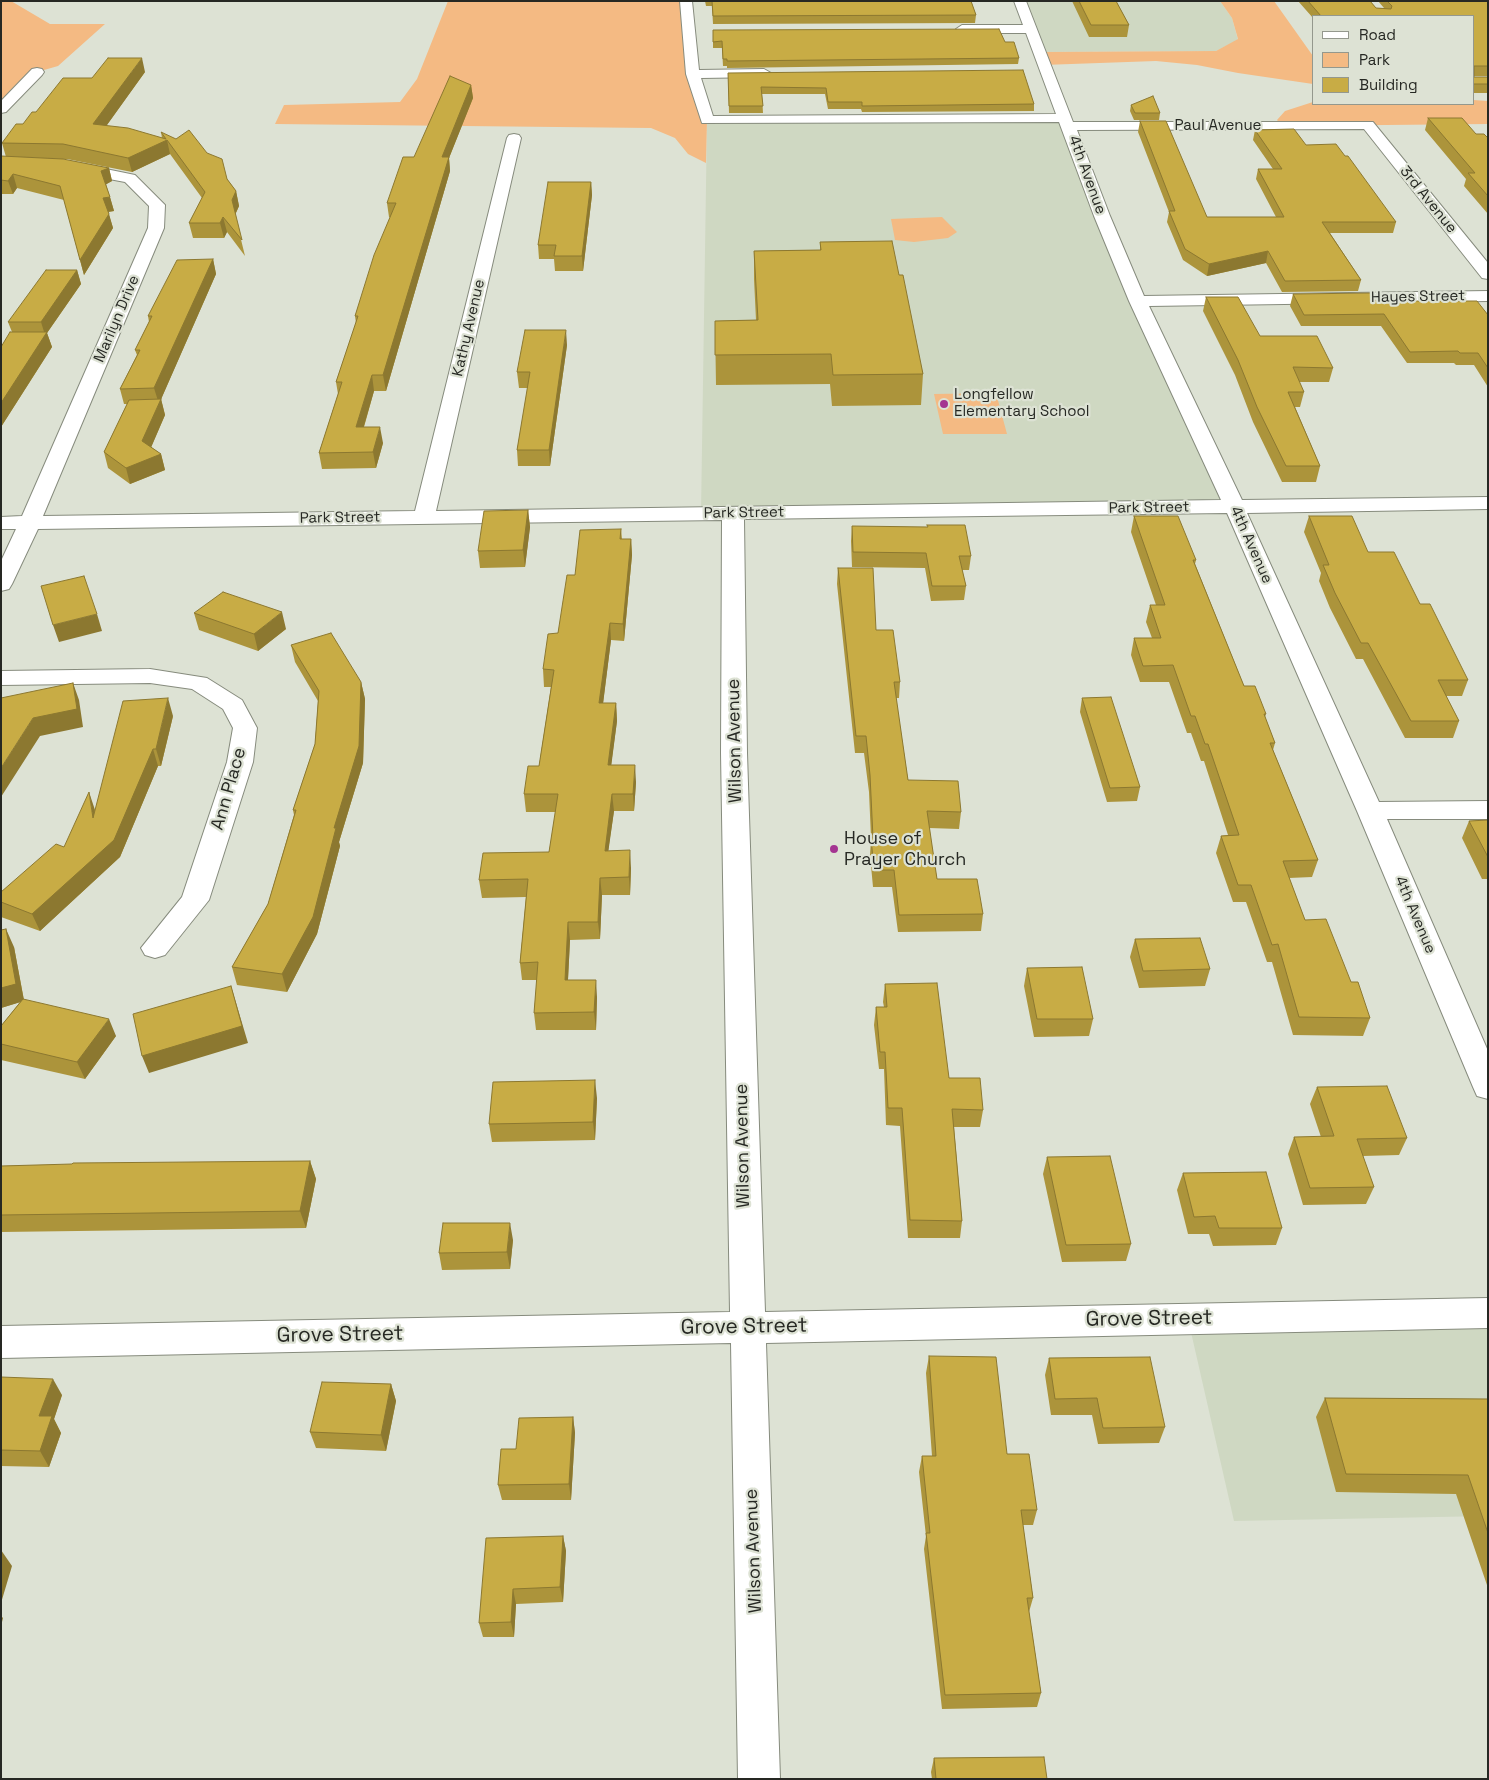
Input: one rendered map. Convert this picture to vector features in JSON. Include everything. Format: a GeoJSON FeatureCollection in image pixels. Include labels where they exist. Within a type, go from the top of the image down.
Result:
{"type":"FeatureCollection","features":[{"type":"Feature","properties":{"kind":"street"},"geometry":{"type":"LineString","coordinates":[[686,1],[693,30],[693,74],[781,73]]}},
{"type":"Feature","properties":{"kind":"street","name":"4th Avenue"},"geometry":{"type":"LineString","coordinates":[[1020,1],[1030,29],[1040,70],[1067,122],[1102,216],[1138,301],[1234,506],[1370,811],[1488,1087]]}},
{"type":"Feature","properties":{"kind":"street"},"geometry":{"type":"LineString","coordinates":[[952,29],[1030,29]]}},
{"type":"Feature","properties":{"kind":"street"},"geometry":{"type":"LineString","coordinates":[[1,109],[37,72]]}},
{"type":"Feature","properties":{"kind":"street","name":"Paul Avenue"},"geometry":{"type":"LineString","coordinates":[[693,74],[707,120],[1368,125]]}},
{"type":"Feature","properties":{"kind":"street","name":"3rd Avenue"},"geometry":{"type":"LineString","coordinates":[[1368,125],[1488,274]]}},
{"type":"Feature","properties":{"kind":"street","name":"Kathy Avenue"},"geometry":{"type":"LineString","coordinates":[[424,517],[514,138]]}},
{"type":"Feature","properties":{"kind":"street","name":"Marilyn Drive"},"geometry":{"type":"LineString","coordinates":[[1,164],[67,166],[130,178],[157,206],[156,228],[30,522],[1,584]]}},
{"type":"Feature","properties":{"kind":"street","name":"Hayes Street"},"geometry":{"type":"LineString","coordinates":[[1138,301],[1488,296]]}},
{"type":"Feature","properties":{"kind":"street","name":"Park Street"},"geometry":{"type":"LineString","coordinates":[[1,523],[1488,503]]}},
{"type":"Feature","properties":{"kind":"street","name":"Wilson Avenue"},"geometry":{"type":"LineString","coordinates":[[733,513],[734,753],[760,1779]]}},
{"type":"Feature","properties":{"kind":"street","name":"Ann Place"},"geometry":{"type":"LineString","coordinates":[[1,678],[150,676],[199,683],[233,705],[245,728],[240,762],[195,900],[155,948]]}},
{"type":"Feature","properties":{"kind":"street"},"geometry":{"type":"LineString","coordinates":[[1370,811],[1488,810]]}},
{"type":"Feature","properties":{"kind":"street","name":"Grove Street"},"geometry":{"type":"LineString","coordinates":[[1,1342],[1488,1313]]}},
{"type":"Feature","properties":{"kind":"shaded area"},"geometry":{"type":"Polygon","coordinates":[[[1020,1],[1220,1],[1232,18],[1238,40],[1216,51],[1038,52],[1020,1]]]}},
{"type":"Feature","properties":{"kind":"shaded area","name":"Longfellow Elementary School"},"geometry":{"type":"Polygon","coordinates":[[[1066,118],[1234,506],[701,513],[707,120],[1066,118]]]}},
{"type":"Feature","properties":{"kind":"shaded area"},"geometry":{"type":"Polygon","coordinates":[[[1488,1313],[1488,1516],[1234,1521],[1188,1319],[1488,1313]]]}},
{"type":"Feature","properties":{"kind":"green space"},"geometry":{"type":"Polygon","coordinates":[[[1,1],[11,1],[50,24],[105,24],[58,66],[37,72],[1,109],[1,1]]]}},
{"type":"Feature","properties":{"kind":"green space"},"geometry":{"type":"Polygon","coordinates":[[[448,1],[686,1],[707,120],[706,163],[688,154],[675,138],[651,128],[275,124],[284,105],[400,102],[417,79],[448,1]]]}},
{"type":"Feature","properties":{"kind":"green space"},"geometry":{"type":"Polygon","coordinates":[[[1220,1],[1274,1],[1312,55],[1312,84],[1197,65],[1156,61],[1043,65],[1038,52],[1216,51],[1238,39],[1232,18],[1220,1]]]}},
{"type":"Feature","properties":{"kind":"green space"},"geometry":{"type":"Polygon","coordinates":[[[1474,100],[1488,101],[1488,124],[1282,126],[1277,120],[1285,111],[1312,102],[1312,105],[1474,105],[1474,100]]]}},
{"type":"Feature","properties":{"kind":"green space"},"geometry":{"type":"Polygon","coordinates":[[[942,217],[957,232],[948,238],[914,242],[895,240],[891,219],[942,217]]]}},
{"type":"Feature","properties":{"kind":"green space"},"geometry":{"type":"Polygon","coordinates":[[[996,393],[1007,434],[943,434],[934,394],[996,393]]]}},
{"type":"Feature","properties":{"kind":"building"},"geometry":{"type":"Polygon","coordinates":[[[712,1],[971,1],[976,15],[713,16],[712,1]]]}},
{"type":"Feature","properties":{"kind":"building"},"geometry":{"type":"Polygon","coordinates":[[[1079,1],[1116,1],[1129,25],[1091,25],[1079,1]]]}},
{"type":"Feature","properties":{"kind":"building"},"geometry":{"type":"Polygon","coordinates":[[[1308,1],[1370,1],[1376,8],[1391,9],[1392,6],[1387,1],[1488,1],[1488,66],[1474,66],[1474,15],[1320,15],[1308,1]]]}},
{"type":"Feature","properties":{"kind":"building"},"geometry":{"type":"Polygon","coordinates":[[[999,29],[1005,42],[1014,42],[1019,58],[727,61],[727,59],[723,59],[722,41],[713,42],[713,30],[999,29]]]}},
{"type":"Feature","properties":{"kind":"building"},"geometry":{"type":"Polygon","coordinates":[[[108,58],[142,58],[93,124],[128,128],[166,139],[161,132],[176,139],[189,130],[207,153],[222,159],[227,179],[236,191],[232,200],[242,240],[223,217],[220,223],[189,223],[205,192],[167,140],[128,158],[63,144],[2,143],[16,124],[23,124],[32,112],[36,112],[63,78],[92,78],[108,58]]]}},
{"type":"Feature","properties":{"kind":"building"},"geometry":{"type":"Polygon","coordinates":[[[1023,70],[1034,104],[862,106],[862,102],[828,102],[826,88],[761,87],[763,106],[729,106],[728,73],[1023,70]]]}},
{"type":"Feature","properties":{"kind":"building"},"geometry":{"type":"Polygon","coordinates":[[[450,76],[471,85],[442,157],[449,157],[383,375],[372,375],[356,427],[380,427],[373,452],[319,453],[342,382],[336,382],[358,316],[355,316],[374,255],[396,203],[387,203],[403,157],[414,157],[450,76]]]}},
{"type":"Feature","properties":{"kind":"building"},"geometry":{"type":"Polygon","coordinates":[[[1474,77],[1488,77],[1488,84],[1474,84],[1474,77]]]}},
{"type":"Feature","properties":{"kind":"building"},"geometry":{"type":"Polygon","coordinates":[[[1153,96],[1160,113],[1135,113],[1131,105],[1153,96]]]}},
{"type":"Feature","properties":{"kind":"building"},"geometry":{"type":"Polygon","coordinates":[[[1428,118],[1462,118],[1476,134],[1484,134],[1488,138],[1488,196],[1468,173],[1475,173],[1428,118]]]}},
{"type":"Feature","properties":{"kind":"building"},"geometry":{"type":"Polygon","coordinates":[[[1140,121],[1166,121],[1207,217],[1284,217],[1258,169],[1282,169],[1255,130],[1294,129],[1306,145],[1336,144],[1345,156],[1348,156],[1396,222],[1322,222],[1361,280],[1285,281],[1268,251],[1209,264],[1185,249],[1169,211],[1175,211],[1140,121]]]}},
{"type":"Feature","properties":{"kind":"building"},"geometry":{"type":"Polygon","coordinates":[[[1,156],[63,159],[109,168],[101,171],[110,197],[103,198],[109,214],[80,260],[60,186],[13,174],[8,181],[1,180],[1,156]]]}},
{"type":"Feature","properties":{"kind":"building"},"geometry":{"type":"Polygon","coordinates":[[[548,182],[591,182],[582,256],[554,256],[556,245],[538,245],[548,182]]]}},
{"type":"Feature","properties":{"kind":"building"},"geometry":{"type":"Polygon","coordinates":[[[892,241],[899,275],[903,275],[923,374],[833,375],[831,354],[715,355],[715,321],[758,320],[754,251],[821,250],[820,242],[892,241]]]}},
{"type":"Feature","properties":{"kind":"building"},"geometry":{"type":"Polygon","coordinates":[[[213,259],[154,388],[120,389],[140,350],[135,350],[152,316],[148,316],[177,260],[213,259]]]}},
{"type":"Feature","properties":{"kind":"building"},"geometry":{"type":"Polygon","coordinates":[[[46,270],[77,270],[41,322],[8,322],[46,270]]]}},
{"type":"Feature","properties":{"kind":"building"},"geometry":{"type":"Polygon","coordinates":[[[1371,293],[1376,301],[1477,301],[1488,315],[1488,368],[1478,353],[1460,353],[1458,351],[1410,352],[1384,314],[1304,315],[1293,294],[1371,293]]]}},
{"type":"Feature","properties":{"kind":"building"},"geometry":{"type":"Polygon","coordinates":[[[1206,297],[1238,297],[1260,336],[1317,336],[1333,368],[1293,367],[1304,392],[1288,392],[1320,466],[1286,466],[1257,407],[1238,360],[1206,297]]]}},
{"type":"Feature","properties":{"kind":"building"},"geometry":{"type":"Polygon","coordinates":[[[525,330],[566,330],[549,450],[517,450],[530,372],[517,372],[525,330]]]}},
{"type":"Feature","properties":{"kind":"building"},"geometry":{"type":"Polygon","coordinates":[[[10,332],[47,332],[1,403],[1,347],[10,332]]]}},
{"type":"Feature","properties":{"kind":"building"},"geometry":{"type":"Polygon","coordinates":[[[161,399],[142,441],[161,454],[126,468],[104,452],[129,400],[161,399]]]}},
{"type":"Feature","properties":{"kind":"building"},"geometry":{"type":"Polygon","coordinates":[[[528,510],[523,550],[478,551],[484,511],[528,510]]]}},
{"type":"Feature","properties":{"kind":"building"},"geometry":{"type":"Polygon","coordinates":[[[1134,516],[1178,516],[1196,560],[1193,560],[1244,686],[1255,686],[1275,743],[1270,743],[1318,860],[1283,861],[1305,920],[1326,919],[1351,982],[1358,982],[1370,1018],[1299,1017],[1278,944],[1272,945],[1251,885],[1238,885],[1221,836],[1239,835],[1208,744],[1205,744],[1195,716],[1191,716],[1173,665],[1143,666],[1134,638],[1161,638],[1150,605],[1165,605],[1134,516]]]}},
{"type":"Feature","properties":{"kind":"building"},"geometry":{"type":"Polygon","coordinates":[[[1309,516],[1352,516],[1368,552],[1394,552],[1420,604],[1430,604],[1468,680],[1438,680],[1459,721],[1411,721],[1368,643],[1361,643],[1335,593],[1323,565],[1329,565],[1309,516]]]}},
{"type":"Feature","properties":{"kind":"building"},"geometry":{"type":"Polygon","coordinates":[[[927,525],[965,525],[971,556],[959,556],[966,586],[932,586],[926,553],[853,552],[852,526],[928,527],[927,525]]]}},
{"type":"Feature","properties":{"kind":"building"},"geometry":{"type":"Polygon","coordinates":[[[621,529],[620,539],[631,539],[623,624],[610,623],[599,703],[616,703],[608,765],[635,765],[633,794],[612,794],[605,851],[630,850],[629,877],[600,878],[598,922],[568,922],[565,980],[596,980],[594,1012],[534,1013],[538,962],[520,963],[528,879],[479,880],[483,853],[549,852],[558,794],[524,794],[528,766],[539,766],[554,670],[543,669],[548,634],[558,633],[567,575],[575,575],[580,530],[621,529]]]}},
{"type":"Feature","properties":{"kind":"building"},"geometry":{"type":"Polygon","coordinates":[[[838,568],[873,568],[876,630],[893,630],[900,682],[894,682],[908,780],[958,781],[961,812],[927,811],[937,879],[977,879],[983,914],[899,915],[894,870],[874,870],[871,838],[873,838],[870,775],[866,736],[856,736],[838,568]]]}},
{"type":"Feature","properties":{"kind":"building"},"geometry":{"type":"Polygon","coordinates":[[[84,576],[97,614],[53,625],[41,586],[84,576]]]}},
{"type":"Feature","properties":{"kind":"building"},"geometry":{"type":"Polygon","coordinates":[[[223,592],[282,612],[254,634],[194,613],[223,592]]]}},
{"type":"Feature","properties":{"kind":"building"},"geometry":{"type":"Polygon","coordinates":[[[331,633],[361,682],[359,746],[334,828],[336,828],[313,917],[282,974],[232,967],[268,904],[296,810],[293,810],[315,744],[319,691],[291,645],[331,633]]]}},
{"type":"Feature","properties":{"kind":"building"},"geometry":{"type":"Polygon","coordinates":[[[73,683],[77,709],[33,718],[1,768],[1,698],[73,683]]]}},
{"type":"Feature","properties":{"kind":"building"},"geometry":{"type":"Polygon","coordinates":[[[1111,697],[1140,787],[1110,788],[1082,698],[1111,697]]]}},
{"type":"Feature","properties":{"kind":"building"},"geometry":{"type":"Polygon","coordinates":[[[168,698],[156,749],[153,749],[114,840],[32,914],[1,902],[1,892],[56,844],[64,847],[89,792],[93,818],[123,701],[168,698]]]}},
{"type":"Feature","properties":{"kind":"building"},"geometry":{"type":"Polygon","coordinates":[[[1488,820],[1488,857],[1469,821],[1488,820]]]}},
{"type":"Feature","properties":{"kind":"building"},"geometry":{"type":"Polygon","coordinates":[[[6,929],[16,984],[1,988],[1,930],[6,929]]]}},
{"type":"Feature","properties":{"kind":"building"},"geometry":{"type":"Polygon","coordinates":[[[1200,938],[1210,969],[1143,971],[1135,939],[1200,938]]]}},
{"type":"Feature","properties":{"kind":"building"},"geometry":{"type":"Polygon","coordinates":[[[1082,967],[1093,1019],[1037,1019],[1027,968],[1082,967]]]}},
{"type":"Feature","properties":{"kind":"building"},"geometry":{"type":"Polygon","coordinates":[[[937,983],[949,1078],[980,1078],[983,1110],[952,1109],[962,1221],[910,1220],[902,1108],[888,1108],[885,1052],[880,1052],[876,1007],[887,1007],[885,984],[937,983]]]}},
{"type":"Feature","properties":{"kind":"building"},"geometry":{"type":"Polygon","coordinates":[[[231,986],[242,1026],[142,1056],[133,1014],[231,986]]]}},
{"type":"Feature","properties":{"kind":"building"},"geometry":{"type":"Polygon","coordinates":[[[23,999],[109,1019],[77,1062],[1,1044],[1,1026],[23,999]]]}},
{"type":"Feature","properties":{"kind":"building"},"geometry":{"type":"Polygon","coordinates":[[[595,1080],[593,1122],[489,1124],[493,1082],[595,1080]]]}},
{"type":"Feature","properties":{"kind":"building"},"geometry":{"type":"Polygon","coordinates":[[[1387,1086],[1407,1138],[1357,1139],[1374,1187],[1310,1188],[1294,1137],[1334,1136],[1317,1087],[1387,1086]]]}},
{"type":"Feature","properties":{"kind":"building"},"geometry":{"type":"Polygon","coordinates":[[[1110,1156],[1131,1244],[1066,1245],[1047,1157],[1110,1156]]]}},
{"type":"Feature","properties":{"kind":"building"},"geometry":{"type":"Polygon","coordinates":[[[310,1161],[300,1211],[1,1215],[1,1166],[73,1163],[310,1161]]]}},
{"type":"Feature","properties":{"kind":"building"},"geometry":{"type":"Polygon","coordinates":[[[1266,1172],[1282,1228],[1219,1228],[1215,1216],[1194,1217],[1183,1173],[1266,1172]]]}},
{"type":"Feature","properties":{"kind":"building"},"geometry":{"type":"Polygon","coordinates":[[[443,1223],[510,1223],[507,1252],[439,1253],[443,1223]]]}},
{"type":"Feature","properties":{"kind":"building"},"geometry":{"type":"Polygon","coordinates":[[[929,1356],[996,1357],[1007,1454],[1029,1454],[1037,1510],[1021,1510],[1033,1598],[1027,1598],[1041,1693],[945,1695],[926,1533],[930,1533],[922,1456],[936,1456],[929,1356]]]}},
{"type":"Feature","properties":{"kind":"building"},"geometry":{"type":"Polygon","coordinates":[[[1150,1357],[1165,1427],[1103,1428],[1097,1398],[1055,1399],[1049,1358],[1150,1357]]]}},
{"type":"Feature","properties":{"kind":"building"},"geometry":{"type":"Polygon","coordinates":[[[1,1377],[53,1379],[39,1416],[52,1416],[40,1451],[1,1450],[1,1377]]]}},
{"type":"Feature","properties":{"kind":"building"},"geometry":{"type":"Polygon","coordinates":[[[322,1382],[391,1384],[381,1435],[310,1432],[322,1382]]]}},
{"type":"Feature","properties":{"kind":"building"},"geometry":{"type":"Polygon","coordinates":[[[1325,1398],[1488,1399],[1488,1533],[1468,1475],[1346,1474],[1325,1398]]]}},
{"type":"Feature","properties":{"kind":"building"},"geometry":{"type":"Polygon","coordinates":[[[573,1417],[569,1484],[498,1485],[501,1449],[516,1449],[519,1418],[573,1417]]]}},
{"type":"Feature","properties":{"kind":"building"},"geometry":{"type":"Polygon","coordinates":[[[563,1536],[560,1587],[513,1589],[511,1622],[479,1623],[486,1538],[563,1536]]]}},
{"type":"Feature","properties":{"kind":"building"},"geometry":{"type":"Polygon","coordinates":[[[1044,1757],[1047,1779],[936,1779],[934,1758],[1044,1757]]]}},
{"type":"Feature","properties":{"kind":"place","name":"Longfellow Elementary School"},"geometry":{"type":"Point","coordinates":[944,404]}},
{"type":"Feature","properties":{"kind":"place","name":"House of Prayer Church"},"geometry":{"type":"Point","coordinates":[834,849]}}]}
